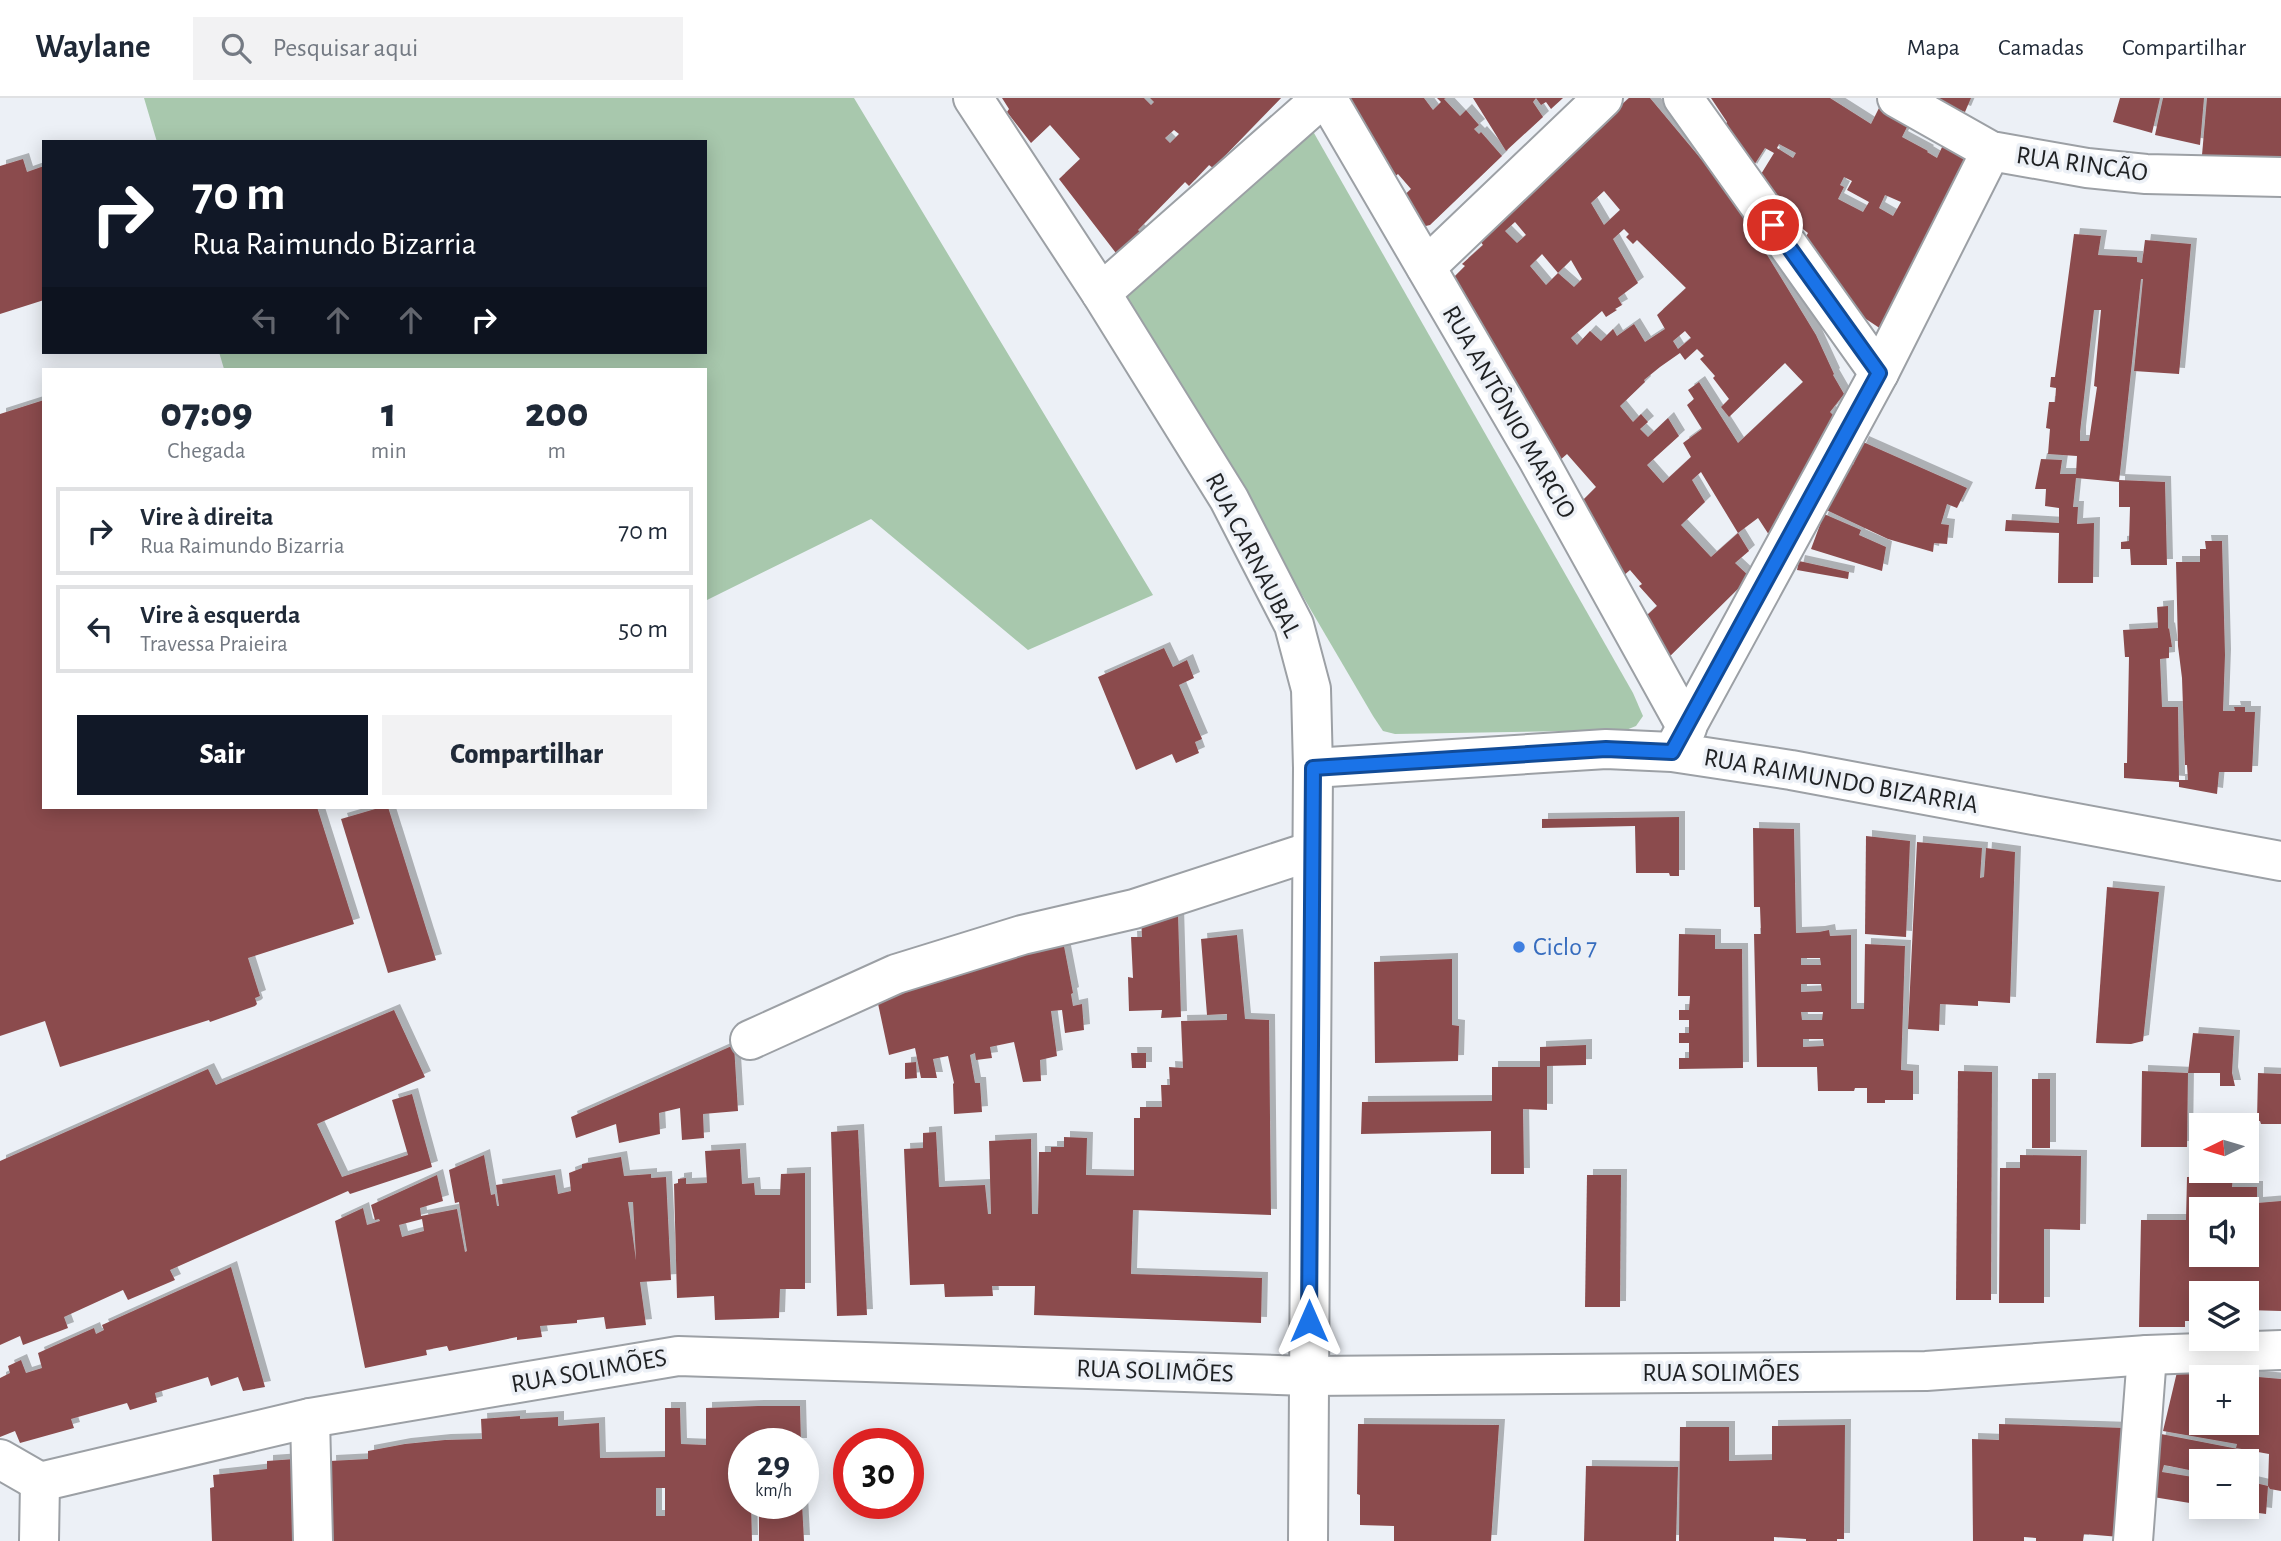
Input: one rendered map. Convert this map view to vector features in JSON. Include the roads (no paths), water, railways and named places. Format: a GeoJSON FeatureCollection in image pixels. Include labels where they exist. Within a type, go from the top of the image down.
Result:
{"type":"FeatureCollection","features":[{"type":"Feature","properties":{"kind":"street","name":"RUA CARNAUBAL"},"geometry":{"type":"LineString","coordinates":[[972,98],[1101,293],[1229,499],[1294,625],[1311,689],[1313,768],[1308,1541]]}},
{"type":"Feature","properties":{"kind":"street"},"geometry":{"type":"LineString","coordinates":[[1101,293],[1324,98]]}},
{"type":"Feature","properties":{"kind":"street","name":"RUA ANTÔNIO MARCIO"},"geometry":{"type":"LineString","coordinates":[[1324,98],[1539,461],[1680,740]]}},
{"type":"Feature","properties":{"kind":"street"},"geometry":{"type":"LineString","coordinates":[[1426,267],[1602,98]]}},
{"type":"Feature","properties":{"kind":"street"},"geometry":{"type":"LineString","coordinates":[[1683,98],[1879,373]]}},
{"type":"Feature","properties":{"kind":"street","name":"RUA RINCÃO"},"geometry":{"type":"LineString","coordinates":[[1897,98],[1991,151],[2087,168],[2146,174],[2281,177]]}},
{"type":"Feature","properties":{"kind":"street"},"geometry":{"type":"LineString","coordinates":[[1680,740],[1879,373],[1991,151]]}},
{"type":"Feature","properties":{"kind":"street","name":"RUA RAIMUNDO BIZARRIA"},"geometry":{"type":"LineString","coordinates":[[1313,768],[1606,749],[1680,740],[1791,770],[2281,861]]}},
{"type":"Feature","properties":{"kind":"street"},"geometry":{"type":"LineString","coordinates":[[750,1040],[896,974],[1022,935],[1134,909],[1312,851]]}},
{"type":"Feature","properties":{"kind":"street","name":"RUA SOLIMÕES"},"geometry":{"type":"LineString","coordinates":[[40,1482],[310,1418],[678,1356],[1308,1376],[1926,1371],[2147,1355],[2281,1350]]}},
{"type":"Feature","properties":{"kind":"street"},"geometry":{"type":"LineString","coordinates":[[2133,1541],[2147,1355]]}},
{"type":"Feature","properties":{"kind":"street"},"geometry":{"type":"LineString","coordinates":[[310,1418],[313,1541]]}},
{"type":"Feature","properties":{"kind":"street"},"geometry":{"type":"LineString","coordinates":[[0,1459],[40,1482],[38,1541]]}},
{"type":"Feature","properties":{"kind":"place","name":"Ciclo 7"},"geometry":{"type":"Point","coordinates":[1519,947]}}]}
